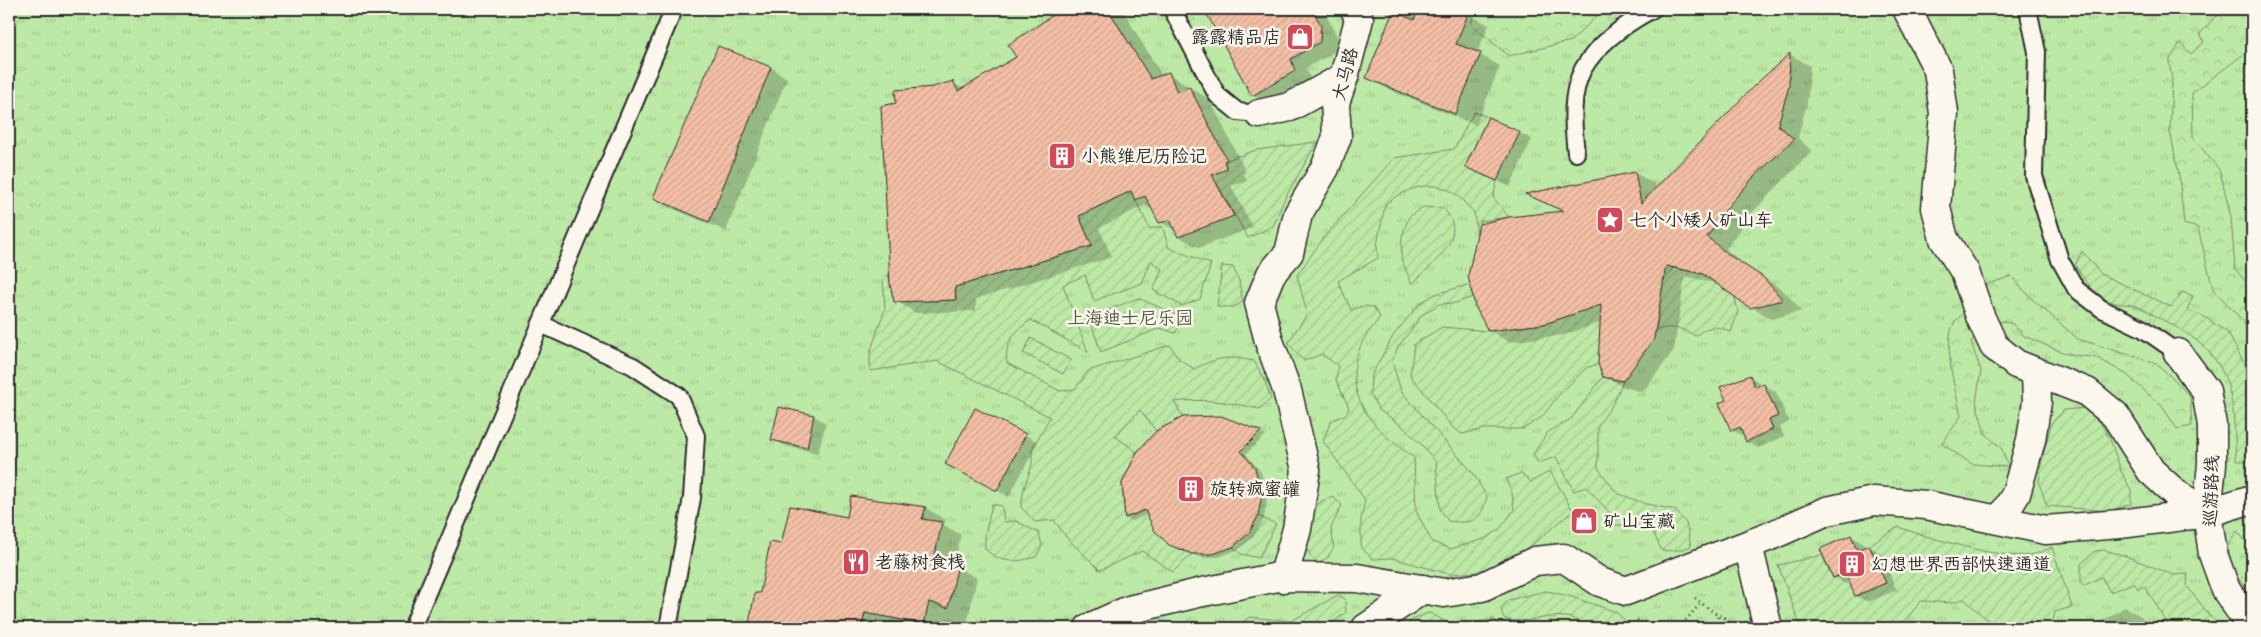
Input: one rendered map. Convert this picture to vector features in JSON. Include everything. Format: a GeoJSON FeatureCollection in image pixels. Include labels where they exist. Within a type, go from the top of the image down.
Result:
{"type":"FeatureCollection","features":[{"type":"Feature","properties":{"kind":"street","name":"大马路"},"geometry":{"type":"LineString","coordinates":[[1283,578],[1297,528],[1306,470],[1287,390],[1268,341],[1259,303],[1271,274],[1289,252],[1298,214],[1325,168],[1337,137],[1335,102],[1344,77],[1359,19],[1355,9]]}},
{"type":"Feature","properties":{"kind":"street"},"geometry":{"type":"LineString","coordinates":[[1907,9],[1938,70],[1944,113],[1936,208],[1944,239],[1965,272],[1980,316],[1994,346],[2016,364],[2087,392],[2116,416],[2151,471],[2176,494],[2207,513]]}},
{"type":"Feature","properties":{"kind":"street"},"geometry":{"type":"LineString","coordinates":[[1259,114],[1290,107],[1344,77]]}},
{"type":"Feature","properties":{"kind":"street","name":"巡游路线"},"geometry":{"type":"LineString","coordinates":[[2178,353],[2206,391],[2212,425],[2212,464],[2207,513],[2213,554],[2226,590],[2252,628]]}},
{"type":"Feature","properties":{"kind":"street"},"geometry":{"type":"LineString","coordinates":[[2000,520],[2016,494],[2031,440],[2037,402],[2036,372]]}},
{"type":"Feature","properties":{"kind":"street"},"geometry":{"type":"LineString","coordinates":[[1089,628],[1129,610],[1198,593],[1283,578],[1357,578],[1444,593],[1482,588],[1535,561],[1564,558],[1600,582],[1626,591],[1748,545],[1827,511],[1874,501],[1926,505],[2046,530],[2120,524],[2207,513],[2252,499]]}},
{"type":"Feature","properties":{"kind":"street"},"geometry":{"type":"LineString","coordinates":[[1748,545],[1768,628]]}},
{"type":"Feature","properties":{"kind":"street"},"geometry":{"type":"LineString","coordinates":[[1366,628],[1423,589]]}},
{"type":"Feature","properties":{"kind":"lane"},"geometry":{"type":"LineString","coordinates":[[412,628],[674,9]]}},
{"type":"Feature","properties":{"kind":"lane"},"geometry":{"type":"LineString","coordinates":[[1172,9],[1217,95],[1238,112],[1259,114]]}},
{"type":"Feature","properties":{"kind":"lane"},"geometry":{"type":"LineString","coordinates":[[1576,153],[1573,122],[1575,97],[1583,70],[1599,50],[1626,24],[1653,9]]}},
{"type":"Feature","properties":{"kind":"lane"},"geometry":{"type":"LineString","coordinates":[[2028,9],[2037,52],[2034,176],[2060,260],[2076,289],[2102,309],[2142,328],[2178,353]]}},
{"type":"Feature","properties":{"kind":"lane"},"geometry":{"type":"LineString","coordinates":[[541,324],[633,366],[679,396],[693,428],[696,436],[692,498],[668,628]]}},
{"type":"Feature","properties":{"kind":"path"},"geometry":{"type":"LineString","coordinates":[[1672,574],[1701,603],[1718,615],[1741,625]]}},
{"type":"Feature","properties":{"kind":"path"},"geometry":{"type":"LineString","coordinates":[[1673,628],[1683,623],[1701,603]]}},
{"type":"Feature","properties":{"kind":"path"},"geometry":{"type":"LineString","coordinates":[[1718,615],[1718,628]]}},
{"type":"Feature","properties":{"kind":"green space","name":"上海迪士尼乐园"},"geometry":{"type":"Polygon","coordinates":[[[9,9],[2252,9],[2252,628],[9,628],[9,9]]]}},
{"type":"Feature","properties":{"kind":"green space"},"geometry":{"type":"Polygon","coordinates":[[[1475,9],[1604,9],[1571,41],[1509,56],[1471,24],[1475,9]]]}},
{"type":"Feature","properties":{"kind":"green space"},"geometry":{"type":"Polygon","coordinates":[[[2229,9],[2252,9],[2252,48],[2192,93],[2193,137],[2220,171],[2231,217],[2235,269],[2252,289],[2252,341],[2244,322],[2213,289],[2198,228],[2184,224],[2179,175],[2170,131],[2172,80],[2169,61],[2180,43],[2191,54],[2204,42],[2200,34],[2214,18],[2229,9]]]}},
{"type":"Feature","properties":{"kind":"green space"},"geometry":{"type":"Polygon","coordinates":[[[1474,112],[1488,117],[1465,167],[1497,181],[1493,197],[1509,217],[1480,221],[1477,236],[1474,212],[1459,197],[1436,186],[1418,187],[1401,194],[1385,204],[1377,245],[1378,258],[1338,281],[1351,310],[1364,306],[1373,307],[1380,317],[1368,333],[1359,350],[1354,372],[1357,394],[1373,423],[1388,438],[1414,458],[1416,511],[1432,542],[1451,549],[1484,539],[1499,530],[1514,510],[1512,493],[1506,479],[1521,473],[1531,482],[1550,471],[1573,511],[1518,556],[1481,572],[1449,574],[1392,558],[1373,559],[1361,548],[1361,519],[1365,500],[1323,441],[1331,421],[1346,414],[1349,408],[1336,380],[1338,366],[1322,354],[1304,361],[1288,343],[1307,314],[1297,275],[1325,236],[1394,158],[1454,149],[1474,112]]]}},
{"type":"Feature","properties":{"kind":"green space"},"geometry":{"type":"Polygon","coordinates":[[[1317,142],[1285,198],[1273,226],[1248,238],[1217,184],[1205,177],[1227,169],[1224,161],[1256,150],[1317,142]]]}},
{"type":"Feature","properties":{"kind":"green space"},"geometry":{"type":"Polygon","coordinates":[[[1131,191],[1150,229],[1162,226],[1169,248],[1211,264],[1200,299],[1182,306],[1153,290],[1162,269],[1151,261],[1142,283],[1094,301],[1085,275],[1063,285],[1088,352],[1031,320],[1020,328],[1009,343],[1007,363],[1060,391],[1075,389],[1088,371],[1170,345],[1178,358],[1194,369],[1209,362],[1223,359],[1237,358],[1254,361],[1264,378],[1271,399],[1259,409],[1217,401],[1174,402],[1183,417],[1156,431],[1140,410],[1115,436],[1137,452],[1122,483],[1125,518],[1145,510],[1158,533],[1168,543],[1192,554],[1173,572],[1142,551],[1100,570],[1066,537],[1054,520],[1035,522],[1021,507],[1024,488],[1032,465],[1032,449],[1050,417],[937,361],[870,371],[870,353],[885,308],[883,280],[888,274],[895,302],[956,300],[955,287],[1092,246],[1079,216],[1131,191]]]}},
{"type":"Feature","properties":{"kind":"green space"},"geometry":{"type":"Polygon","coordinates":[[[1423,207],[1443,208],[1451,219],[1453,229],[1451,239],[1445,249],[1412,284],[1401,259],[1402,236],[1409,217],[1423,207]]]}},
{"type":"Feature","properties":{"kind":"green space"},"geometry":{"type":"Polygon","coordinates":[[[2082,251],[2101,274],[2171,307],[2182,292],[2193,296],[2187,310],[2205,317],[2228,333],[2247,369],[2252,389],[2252,461],[2236,461],[2231,397],[2226,380],[2218,364],[2206,349],[2190,336],[2148,311],[2132,305],[2115,303],[2100,296],[2090,287],[2075,265],[2082,251]]]}},
{"type":"Feature","properties":{"kind":"green space"},"geometry":{"type":"Polygon","coordinates":[[[1222,266],[1233,267],[1239,281],[1243,302],[1233,307],[1217,307],[1222,266]]]}},
{"type":"Feature","properties":{"kind":"green space"},"geometry":{"type":"Polygon","coordinates":[[[1673,268],[1703,274],[1735,297],[1738,312],[1731,332],[1712,327],[1695,336],[1676,328],[1656,330],[1663,282],[1673,268]]]}},
{"type":"Feature","properties":{"kind":"green space"},"geometry":{"type":"Polygon","coordinates":[[[2011,276],[2031,298],[2078,339],[2155,363],[2173,378],[2190,397],[2192,426],[2177,429],[2162,406],[2127,375],[2098,358],[2067,354],[2024,336],[2013,324],[2004,321],[1987,324],[1971,342],[1981,371],[1976,402],[1985,433],[2002,449],[2008,467],[1972,464],[1942,444],[1961,416],[1953,382],[1949,344],[1954,323],[1978,303],[1972,290],[2011,276]]]}},
{"type":"Feature","properties":{"kind":"green space"},"geometry":{"type":"Polygon","coordinates":[[[1470,284],[1473,297],[1456,303],[1439,304],[1422,315],[1398,347],[1392,361],[1401,391],[1473,473],[1487,497],[1481,512],[1474,520],[1457,522],[1448,521],[1440,509],[1436,462],[1424,447],[1401,425],[1379,410],[1370,393],[1371,376],[1393,336],[1420,303],[1436,294],[1470,284]]]}},
{"type":"Feature","properties":{"kind":"green space"},"geometry":{"type":"Polygon","coordinates":[[[1138,298],[1184,318],[1175,333],[1160,328],[1101,352],[1089,318],[1138,298]]]}},
{"type":"Feature","properties":{"kind":"green space"},"geometry":{"type":"Polygon","coordinates":[[[1606,303],[1598,364],[1586,368],[1557,397],[1542,417],[1523,429],[1484,429],[1462,434],[1453,428],[1410,375],[1414,344],[1442,327],[1488,331],[1544,324],[1606,303]]]}},
{"type":"Feature","properties":{"kind":"green space"},"geometry":{"type":"Polygon","coordinates":[[[1031,338],[1071,360],[1063,374],[1023,353],[1031,338]]]}},
{"type":"Feature","properties":{"kind":"green space"},"geometry":{"type":"Polygon","coordinates":[[[1603,377],[1623,381],[1614,402],[1598,426],[1598,468],[1617,493],[1646,504],[1675,510],[1686,523],[1691,546],[1680,550],[1662,551],[1653,532],[1637,525],[1607,525],[1610,513],[1586,487],[1574,491],[1556,457],[1538,463],[1533,454],[1548,432],[1571,419],[1603,377]]]}},
{"type":"Feature","properties":{"kind":"green space"},"geometry":{"type":"Polygon","coordinates":[[[2085,408],[2101,424],[2110,439],[2121,471],[2131,490],[2131,504],[2109,511],[2047,506],[2039,483],[2041,464],[2051,424],[2064,410],[2085,408]]]}},
{"type":"Feature","properties":{"kind":"green space"},"geometry":{"type":"Polygon","coordinates":[[[1333,497],[1342,505],[1331,528],[1334,547],[1327,558],[1319,563],[1309,553],[1307,546],[1306,539],[1311,509],[1322,501],[1333,497]]]}},
{"type":"Feature","properties":{"kind":"green space"},"geometry":{"type":"Polygon","coordinates":[[[992,504],[1002,506],[1004,522],[1016,521],[1039,533],[1042,546],[1036,557],[1009,561],[998,558],[985,549],[985,535],[992,504]]]}},
{"type":"Feature","properties":{"kind":"green space"},"geometry":{"type":"Polygon","coordinates":[[[1258,516],[1276,524],[1259,558],[1241,554],[1233,547],[1249,533],[1258,516]]]}},
{"type":"Feature","properties":{"kind":"green space"},"geometry":{"type":"Polygon","coordinates":[[[1898,527],[1964,547],[2017,556],[2039,553],[2052,547],[2072,607],[2055,612],[2051,628],[1997,628],[1964,599],[1951,603],[1921,601],[1903,623],[1902,628],[1801,628],[1778,565],[1822,555],[1833,578],[1845,572],[1856,596],[1885,583],[1869,545],[1898,527]]]}},
{"type":"Feature","properties":{"kind":"green space"},"geometry":{"type":"Polygon","coordinates":[[[2237,531],[2252,546],[2252,596],[2235,575],[2227,546],[2237,531]]]}},
{"type":"Feature","properties":{"kind":"green space"},"geometry":{"type":"Polygon","coordinates":[[[2104,550],[2126,556],[2173,575],[2188,574],[2187,586],[2219,628],[2170,628],[2145,586],[2138,589],[2134,583],[2110,592],[2102,577],[2083,586],[2081,582],[2081,564],[2095,551],[2104,550]]]}},
{"type":"Feature","properties":{"kind":"green space"},"geometry":{"type":"Polygon","coordinates":[[[1546,591],[1569,596],[1616,612],[1633,628],[1589,628],[1589,626],[1575,619],[1559,616],[1520,621],[1504,619],[1501,609],[1508,600],[1546,591]]]}},
{"type":"Feature","properties":{"kind":"green space"},"geometry":{"type":"Polygon","coordinates":[[[1338,595],[1345,599],[1346,612],[1326,628],[1244,628],[1245,620],[1250,617],[1291,621],[1338,595]]]}},
{"type":"Feature","properties":{"kind":"green space"},"geometry":{"type":"Polygon","coordinates":[[[865,613],[924,624],[929,628],[861,628],[865,613]]]}},
{"type":"Feature","properties":{"kind":"green space"},"geometry":{"type":"Polygon","coordinates":[[[1428,613],[1446,622],[1455,624],[1493,619],[1505,628],[1409,628],[1410,621],[1428,613]]]}},
{"type":"Feature","properties":{"kind":"building","name":"小熊维尼历险记"},"geometry":{"type":"Polygon","coordinates":[[[1062,9],[1108,9],[1151,79],[1169,72],[1177,92],[1189,86],[1227,160],[1224,161],[1227,169],[1212,175],[1234,216],[1178,237],[1170,220],[1159,223],[1145,196],[1135,200],[1131,191],[1079,216],[1092,246],[955,287],[956,300],[894,302],[890,284],[881,106],[896,103],[895,90],[933,87],[953,81],[958,91],[1016,57],[1008,45],[1062,9]]]}},
{"type":"Feature","properties":{"kind":"building"},"geometry":{"type":"Polygon","coordinates":[[[1204,9],[1312,9],[1321,25],[1320,42],[1291,59],[1295,71],[1252,96],[1204,9]]]}},
{"type":"Feature","properties":{"kind":"building"},"geometry":{"type":"Polygon","coordinates":[[[1419,9],[1470,9],[1456,44],[1481,53],[1455,114],[1366,78],[1393,11],[1414,20],[1419,9]]]}},
{"type":"Feature","properties":{"kind":"building"},"geometry":{"type":"Polygon","coordinates":[[[718,46],[771,67],[709,222],[653,198],[718,46]]]}},
{"type":"Feature","properties":{"kind":"building"},"geometry":{"type":"Polygon","coordinates":[[[1790,53],[1789,86],[1778,125],[1794,139],[1753,178],[1730,204],[1707,237],[1729,255],[1763,277],[1783,300],[1750,308],[1703,274],[1666,266],[1654,339],[1623,381],[1603,377],[1598,364],[1601,305],[1544,324],[1488,331],[1475,306],[1468,276],[1479,224],[1509,217],[1563,211],[1525,194],[1635,172],[1641,203],[1754,86],[1790,53]]]}},
{"type":"Feature","properties":{"kind":"building"},"geometry":{"type":"Polygon","coordinates":[[[1488,117],[1520,132],[1497,181],[1465,167],[1488,117]]]}},
{"type":"Feature","properties":{"kind":"building"},"geometry":{"type":"Polygon","coordinates":[[[1750,375],[1755,387],[1764,384],[1778,416],[1769,420],[1773,429],[1746,442],[1740,427],[1731,431],[1719,403],[1726,400],[1720,387],[1750,375]]]}},
{"type":"Feature","properties":{"kind":"building"},"geometry":{"type":"Polygon","coordinates":[[[779,407],[814,415],[807,448],[771,440],[779,407]]]}},
{"type":"Feature","properties":{"kind":"building"},"geometry":{"type":"Polygon","coordinates":[[[975,408],[1026,434],[997,491],[945,464],[975,408]]]}},
{"type":"Feature","properties":{"kind":"building","name":"旋转疯蜜罐"},"geometry":{"type":"Polygon","coordinates":[[[1221,416],[1261,431],[1241,451],[1255,468],[1262,495],[1258,516],[1249,533],[1233,547],[1213,554],[1192,554],[1169,545],[1154,530],[1145,510],[1125,518],[1122,483],[1137,452],[1156,431],[1183,417],[1221,416]]]}},
{"type":"Feature","properties":{"kind":"building","name":"老藤树食栈"},"geometry":{"type":"Polygon","coordinates":[[[851,496],[926,507],[922,519],[942,522],[934,559],[958,565],[948,608],[929,602],[924,624],[865,613],[861,628],[748,628],[755,593],[760,593],[770,542],[781,544],[790,506],[847,517],[851,496]]]}},
{"type":"Feature","properties":{"kind":"building","name":"幻想世界西部快速通道"},"geometry":{"type":"Polygon","coordinates":[[[1851,535],[1857,550],[1869,545],[1886,583],[1855,596],[1845,572],[1833,578],[1820,549],[1851,535]]]}},
{"type":"Feature","properties":{"kind":"place","name":"露露精品店"},"geometry":{"type":"Point","coordinates":[1300,37]}},
{"type":"Feature","properties":{"kind":"place","name":"小熊维尼历险记"},"geometry":{"type":"Point","coordinates":[1062,156]}},
{"type":"Feature","properties":{"kind":"place","name":"七个小矮人矿山车"},"geometry":{"type":"Point","coordinates":[1610,220]}},
{"type":"Feature","properties":{"kind":"place","name":"旋转疯蜜罐"},"geometry":{"type":"Point","coordinates":[1191,489]}},
{"type":"Feature","properties":{"kind":"place","name":"矿山宝藏"},"geometry":{"type":"Point","coordinates":[1584,521]}},
{"type":"Feature","properties":{"kind":"place","name":"老藤树食栈"},"geometry":{"type":"Point","coordinates":[856,562]}},
{"type":"Feature","properties":{"kind":"place","name":"幻想世界西部快速通道"},"geometry":{"type":"Point","coordinates":[1852,564]}}]}
